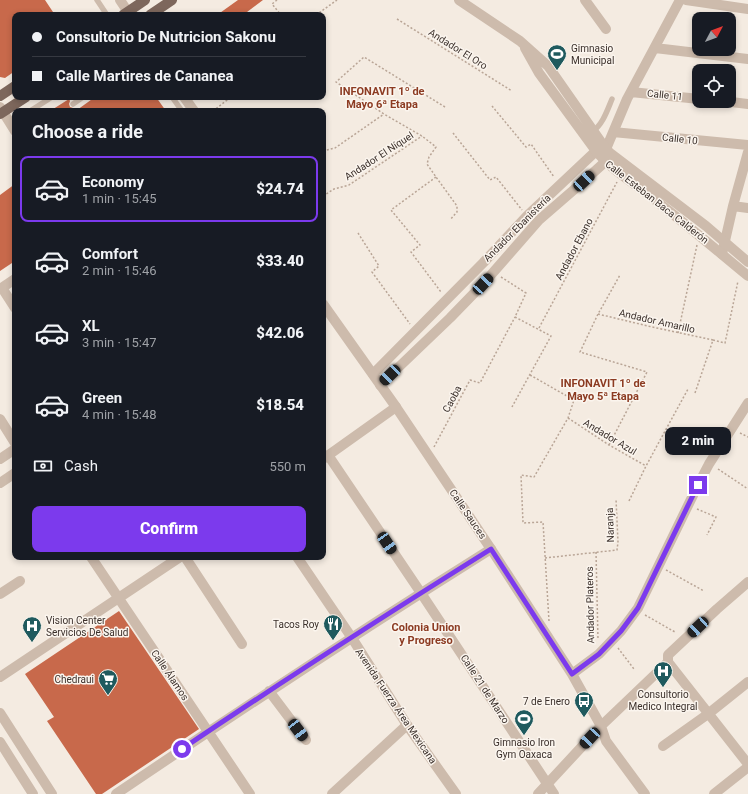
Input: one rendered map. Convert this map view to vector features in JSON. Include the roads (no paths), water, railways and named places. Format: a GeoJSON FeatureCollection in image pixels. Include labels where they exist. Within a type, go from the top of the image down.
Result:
{"type":"FeatureCollection","features":[{"type":"Feature","properties":{"kind":"main road"},"geometry":{"type":"LineString","coordinates":[[130,12],[145,0]]}},
{"type":"Feature","properties":{"kind":"main road"},"geometry":{"type":"LineString","coordinates":[[154,12],[172,0]]}},
{"type":"Feature","properties":{"kind":"main road"},"geometry":{"type":"LineString","coordinates":[[0,96],[12,88]]}},
{"type":"Feature","properties":{"kind":"main road"},"geometry":{"type":"LineString","coordinates":[[1,111],[21,100]]}},
{"type":"Feature","properties":{"kind":"street"},"geometry":{"type":"LineString","coordinates":[[120,0],[126,12]]}},
{"type":"Feature","properties":{"kind":"street","name":"Calle Esteban Baca Calderón"},"geometry":{"type":"LineString","coordinates":[[459,0],[520,41],[548,66],[594,131],[602,155]]}},
{"type":"Feature","properties":{"kind":"street"},"geometry":{"type":"LineString","coordinates":[[585,0],[606,29]]}},
{"type":"Feature","properties":{"kind":"street","name":"Andador Ebanistería"},"geometry":{"type":"LineString","coordinates":[[380,385],[450,318],[539,220],[584,181],[602,155],[626,99],[680,0]]}},
{"type":"Feature","properties":{"kind":"street"},"geometry":{"type":"LineString","coordinates":[[686,0],[748,9]]}},
{"type":"Feature","properties":{"kind":"street","name":"Calle Esteban Baca Calderón"},"geometry":{"type":"LineString","coordinates":[[520,41],[539,73],[585,136],[621,175],[699,235],[744,273]]}},
{"type":"Feature","properties":{"kind":"street"},"geometry":{"type":"LineString","coordinates":[[655,48],[748,59]]}},
{"type":"Feature","properties":{"kind":"street","name":"Calle 11"},"geometry":{"type":"LineString","coordinates":[[631,92],[692,97]]}},
{"type":"Feature","properties":{"kind":"street"},"geometry":{"type":"LineString","coordinates":[[736,103],[748,104]]}},
{"type":"Feature","properties":{"kind":"street"},"geometry":{"type":"LineString","coordinates":[[1,111],[12,123]]}},
{"type":"Feature","properties":{"kind":"street","name":"Calle 10"},"geometry":{"type":"LineString","coordinates":[[612,132],[748,146]]}},
{"type":"Feature","properties":{"kind":"street"},"geometry":{"type":"LineString","coordinates":[[722,254],[734,206],[746,168],[748,152]]}},
{"type":"Feature","properties":{"kind":"street","name":"Calle Esteban Baca Calderón"},"geometry":{"type":"LineString","coordinates":[[602,155],[610,153],[725,242],[748,262]]}},
{"type":"Feature","properties":{"kind":"street","name":"Andador Ebanistería"},"geometry":{"type":"LineString","coordinates":[[373,374],[447,300],[527,216],[560,185],[602,155]]}},
{"type":"Feature","properties":{"kind":"street"},"geometry":{"type":"LineString","coordinates":[[644,192],[650,183]]}},
{"type":"Feature","properties":{"kind":"street"},"geometry":{"type":"LineString","coordinates":[[734,206],[748,208]]}},
{"type":"Feature","properties":{"kind":"street"},"geometry":{"type":"LineString","coordinates":[[12,281],[1,288],[12,304]]}},
{"type":"Feature","properties":{"kind":"street","name":"Calle Sauces"},"geometry":{"type":"LineString","coordinates":[[326,308],[373,374],[491,549],[572,674],[601,726],[606,741],[645,794]]}},
{"type":"Feature","properties":{"kind":"street"},"geometry":{"type":"LineString","coordinates":[[572,674],[599,654],[621,631],[636,610],[709,464],[748,403]]}},
{"type":"Feature","properties":{"kind":"street"},"geometry":{"type":"LineString","coordinates":[[326,457],[396,408]]}},
{"type":"Feature","properties":{"kind":"street"},"geometry":{"type":"LineString","coordinates":[[0,419],[12,438]]}},
{"type":"Feature","properties":{"kind":"street"},"geometry":{"type":"LineString","coordinates":[[0,459],[12,451]]}},
{"type":"Feature","properties":{"kind":"street","name":"Calle 21 de Marzo"},"geometry":{"type":"LineString","coordinates":[[326,457],[421,593],[554,794]]}},
{"type":"Feature","properties":{"kind":"street"},"geometry":{"type":"LineString","coordinates":[[0,483],[12,475]]}},
{"type":"Feature","properties":{"kind":"street"},"geometry":{"type":"LineString","coordinates":[[116,794],[269,691],[491,549]]}},
{"type":"Feature","properties":{"kind":"street","name":"Calle Álamos"},"geometry":{"type":"LineString","coordinates":[[93,560],[250,794]]}},
{"type":"Feature","properties":{"kind":"street"},"geometry":{"type":"LineString","coordinates":[[0,677],[175,560]]}},
{"type":"Feature","properties":{"kind":"street"},"geometry":{"type":"LineString","coordinates":[[187,560],[242,644]]}},
{"type":"Feature","properties":{"kind":"street","name":"Avenida Fuerza Área Mexicana"},"geometry":{"type":"LineString","coordinates":[[299,560],[352,638],[407,725],[456,794]]}},
{"type":"Feature","properties":{"kind":"street"},"geometry":{"type":"LineString","coordinates":[[0,594],[20,581]]}},
{"type":"Feature","properties":{"kind":"street"},"geometry":{"type":"LineString","coordinates":[[714,794],[748,766],[668,662],[668,654],[748,582]]}},
{"type":"Feature","properties":{"kind":"street"},"geometry":{"type":"LineString","coordinates":[[538,794],[601,726],[668,662]]}},
{"type":"Feature","properties":{"kind":"street"},"geometry":{"type":"LineString","coordinates":[[663,746],[708,714],[748,682]]}},
{"type":"Feature","properties":{"kind":"street"},"geometry":{"type":"LineString","coordinates":[[269,691],[306,740]]}},
{"type":"Feature","properties":{"kind":"street"},"geometry":{"type":"LineString","coordinates":[[0,713],[52,794]]}},
{"type":"Feature","properties":{"kind":"street"},"geometry":{"type":"LineString","coordinates":[[332,794],[407,725]]}},
{"type":"Feature","properties":{"kind":"street"},"geometry":{"type":"LineString","coordinates":[[0,742],[33,794]]}},
{"type":"Feature","properties":{"kind":"lane"},"geometry":{"type":"LineString","coordinates":[[97,0],[105,12]]}},
{"type":"Feature","properties":{"kind":"lane"},"geometry":{"type":"LineString","coordinates":[[585,136],[594,131],[601,123],[606,115],[612,99]]}},
{"type":"Feature","properties":{"kind":"lane"},"geometry":{"type":"LineString","coordinates":[[35,108],[47,100]]}},
{"type":"Feature","properties":{"kind":"lane"},"geometry":{"type":"LineString","coordinates":[[73,104],[79,100]]}},
{"type":"Feature","properties":{"kind":"place","name":"Gimnasio Municipal"},"geometry":{"type":"Point","coordinates":[557,71]}},
{"type":"Feature","properties":{"kind":"place","name":"Tacos Roy"},"geometry":{"type":"Point","coordinates":[333,641]}},
{"type":"Feature","properties":{"kind":"place","name":"Vision Center Servicios De Salud"},"geometry":{"type":"Point","coordinates":[32,643]}},
{"type":"Feature","properties":{"kind":"place","name":"Consultorio Medico Integral"},"geometry":{"type":"Point","coordinates":[663,688]}},
{"type":"Feature","properties":{"kind":"place","name":"Chedraui"},"geometry":{"type":"Point","coordinates":[108,696]}},
{"type":"Feature","properties":{"kind":"place","name":"7 de Enero"},"geometry":{"type":"Point","coordinates":[584,718]}},
{"type":"Feature","properties":{"kind":"place","name":"Gimnasio Iron Gym Oaxaca"},"geometry":{"type":"Point","coordinates":[524,736]}},
{"type":"Feature","properties":{"kind":"district","name":"INFONAVIT 1º de Mayo 6ª Etapa"},"geometry":{"type":"Point","coordinates":[382,97]}},
{"type":"Feature","properties":{"kind":"district","name":"INFONAVIT 1º de Mayo 5ª Etapa"},"geometry":{"type":"Point","coordinates":[603,389]}},
{"type":"Feature","properties":{"kind":"district","name":"Colonia Union y Progreso"},"geometry":{"type":"Point","coordinates":[426,633]}}]}
